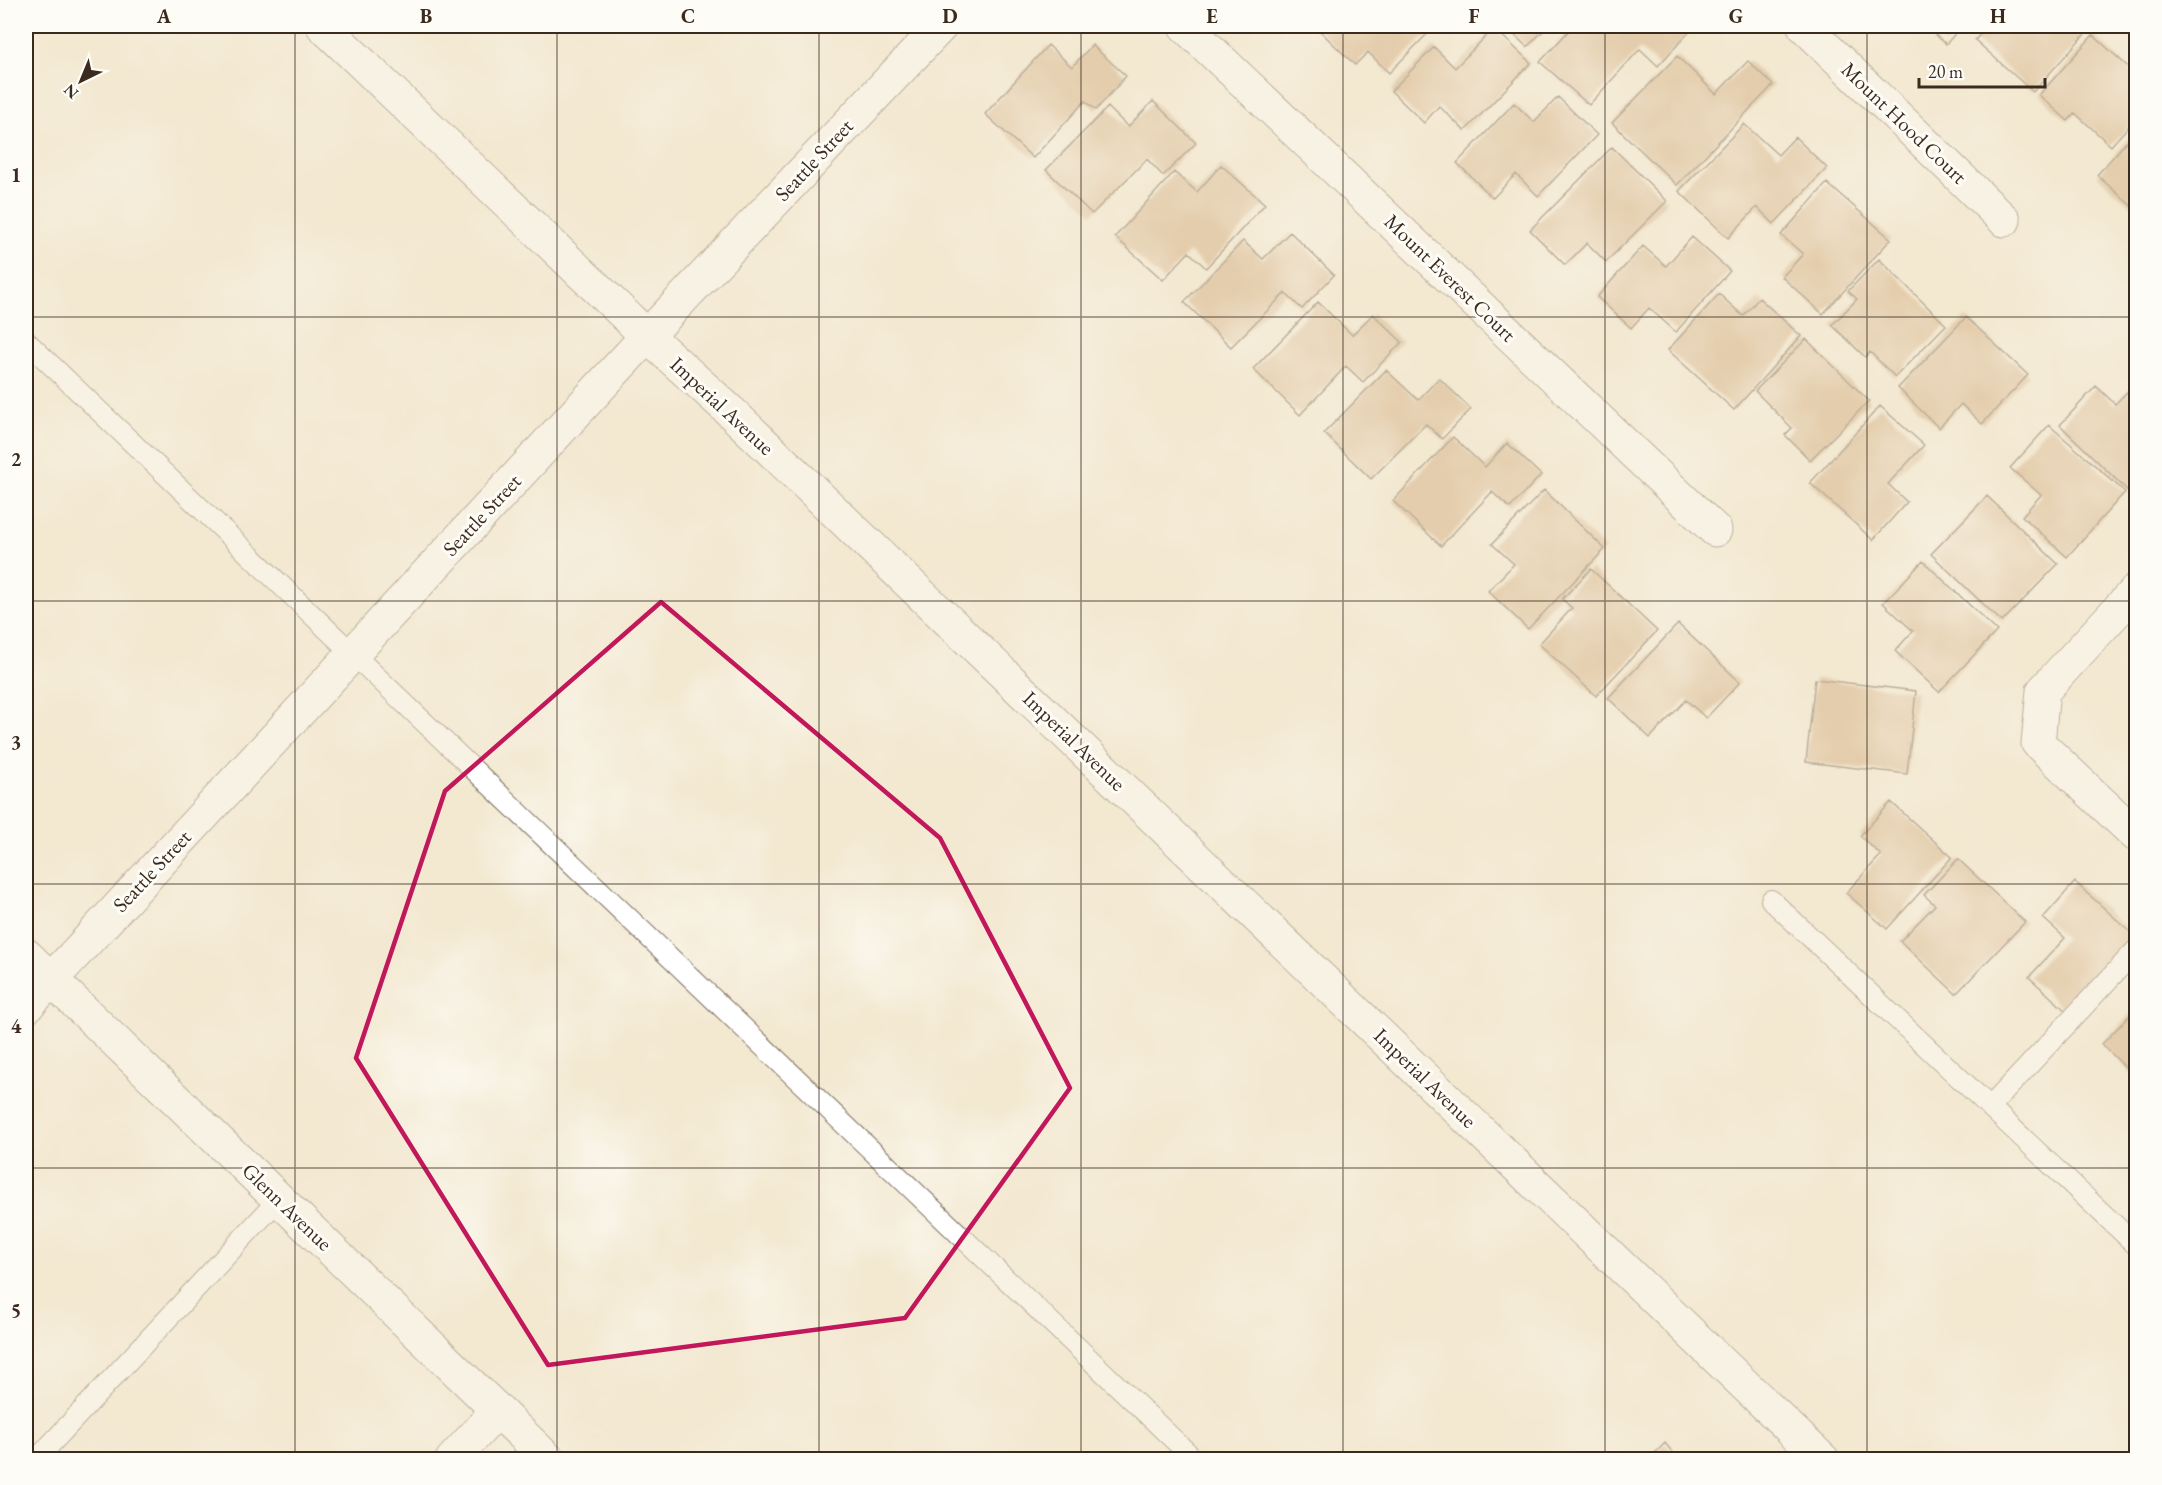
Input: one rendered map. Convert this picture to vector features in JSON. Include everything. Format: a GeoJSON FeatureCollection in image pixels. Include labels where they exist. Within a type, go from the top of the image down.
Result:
{"type":"FeatureCollection","features":[{"type":"Feature","properties":{"kind":"street","name":"Imperial Avenue"},"geometry":{"type":"LineString","coordinates":[[323,26],[647,336],[731,412],[1823,1460]]}},
{"type":"Feature","properties":{"kind":"street","name":"Seattle Street"},"geometry":{"type":"LineString","coordinates":[[26,1007],[647,336],[941,26]]}},
{"type":"Feature","properties":{"kind":"street","name":"Mount Everest Court"},"geometry":{"type":"LineString","coordinates":[[1185,26],[1714,530]]}},
{"type":"Feature","properties":{"kind":"street","name":"Mount Hood Court"},"geometry":{"type":"LineString","coordinates":[[1804,26],[2004,220]]}},
{"type":"Feature","properties":{"kind":"street"},"geometry":{"type":"LineString","coordinates":[[2136,590],[2043,691],[2038,743],[2136,835]]}},
{"type":"Feature","properties":{"kind":"street","name":"Glenn Avenue"},"geometry":{"type":"LineString","coordinates":[[26,955],[549,1460]]}},
{"type":"Feature","properties":{"kind":"street"},"geometry":{"type":"LineString","coordinates":[[452,1460],[498,1410]]}},
{"type":"Feature","properties":{"kind":"lane"},"geometry":{"type":"LineString","coordinates":[[26,341],[1196,1460]]}},
{"type":"Feature","properties":{"kind":"lane"},"geometry":{"type":"LineString","coordinates":[[1771,900],[2136,1245]]}},
{"type":"Feature","properties":{"kind":"lane"},"geometry":{"type":"LineString","coordinates":[[1991,1106],[2136,950]]}},
{"type":"Feature","properties":{"kind":"lane"},"geometry":{"type":"LineString","coordinates":[[36,1460],[279,1199]]}},
{"type":"Feature","properties":{"kind":"highlighted area"},"geometry":{"type":"Polygon","coordinates":[[[661,602],[940,838],[1070,1088],[905,1318],[548,1365],[356,1058],[445,791],[661,602]]]}},
{"type":"Feature","properties":{"kind":"building"},"geometry":{"type":"Polygon","coordinates":[[[1322,26],[1435,26],[1389,73],[1368,52],[1355,65],[1318,29],[1322,26]]]}},
{"type":"Feature","properties":{"kind":"building"},"geometry":{"type":"Polygon","coordinates":[[[1505,26],[1548,26],[1527,47],[1505,26]]]}},
{"type":"Feature","properties":{"kind":"building"},"geometry":{"type":"Polygon","coordinates":[[[1573,26],[1684,26],[1690,31],[1658,66],[1640,49],[1589,105],[1540,62],[1573,26]]]}},
{"type":"Feature","properties":{"kind":"building"},"geometry":{"type":"Polygon","coordinates":[[[1925,26],[1962,26],[1946,44],[1925,26]]]}},
{"type":"Feature","properties":{"kind":"building"},"geometry":{"type":"Polygon","coordinates":[[[1988,26],[2092,26],[2033,92],[1975,40],[1988,26]]]}},
{"type":"Feature","properties":{"kind":"building"},"geometry":{"type":"Polygon","coordinates":[[[2129,26],[2136,26],[2136,41],[2124,30],[2129,26]]]}},
{"type":"Feature","properties":{"kind":"building"},"geometry":{"type":"Polygon","coordinates":[[[1494,28],[1531,63],[1465,131],[1439,106],[1424,123],[1391,91],[1434,47],[1455,68],[1494,28]]]}},
{"type":"Feature","properties":{"kind":"building"},"geometry":{"type":"Polygon","coordinates":[[[2093,35],[2136,74],[2136,118],[2111,146],[2075,113],[2068,121],[2039,95],[2093,35]]]}},
{"type":"Feature","properties":{"kind":"building"},"geometry":{"type":"Polygon","coordinates":[[[1048,45],[1072,67],[1092,45],[1126,76],[1096,110],[1085,101],[1033,158],[985,114],[1048,45]]]}},
{"type":"Feature","properties":{"kind":"building"},"geometry":{"type":"Polygon","coordinates":[[[1677,56],[1716,94],[1748,61],[1773,85],[1677,185],[1612,123],[1677,56]]]}},
{"type":"Feature","properties":{"kind":"building"},"geometry":{"type":"Polygon","coordinates":[[[1558,97],[1597,135],[1538,196],[1516,174],[1493,198],[1457,163],[1514,103],[1534,122],[1558,97]]]}},
{"type":"Feature","properties":{"kind":"building"},"geometry":{"type":"Polygon","coordinates":[[[1153,101],[1196,143],[1163,176],[1147,159],[1092,214],[1046,170],[1108,107],[1128,127],[1153,101]]]}},
{"type":"Feature","properties":{"kind":"building"},"geometry":{"type":"Polygon","coordinates":[[[1744,124],[1778,155],[1795,137],[1827,168],[1774,224],[1757,207],[1728,238],[1679,191],[1744,124]]]}},
{"type":"Feature","properties":{"kind":"building"},"geometry":{"type":"Polygon","coordinates":[[[2136,131],[2136,210],[2097,175],[2136,131]]]}},
{"type":"Feature","properties":{"kind":"building"},"geometry":{"type":"Polygon","coordinates":[[[1612,147],[1667,201],[1606,262],[1587,243],[1565,265],[1530,230],[1612,147]]]}},
{"type":"Feature","properties":{"kind":"building"},"geometry":{"type":"Polygon","coordinates":[[[1221,165],[1265,204],[1206,268],[1189,252],[1163,280],[1115,237],[1174,172],[1197,192],[1221,165]]]}},
{"type":"Feature","properties":{"kind":"building"},"geometry":{"type":"Polygon","coordinates":[[[1827,183],[1891,239],[1823,314],[1782,277],[1803,254],[1781,235],[1827,183]]]}},
{"type":"Feature","properties":{"kind":"building"},"geometry":{"type":"Polygon","coordinates":[[[1290,232],[1334,275],[1302,309],[1285,293],[1231,347],[1184,302],[1243,241],[1263,259],[1290,232]]]}},
{"type":"Feature","properties":{"kind":"building"},"geometry":{"type":"Polygon","coordinates":[[[1692,237],[1730,271],[1676,332],[1649,308],[1631,328],[1597,297],[1643,246],[1666,266],[1692,237]]]}},
{"type":"Feature","properties":{"kind":"building"},"geometry":{"type":"Polygon","coordinates":[[[1879,259],[1946,325],[1895,377],[1870,352],[1865,357],[1832,325],[1857,299],[1848,291],[1879,259]]]}},
{"type":"Feature","properties":{"kind":"building"},"geometry":{"type":"Polygon","coordinates":[[[1719,294],[1743,316],[1759,298],[1801,336],[1734,410],[1668,350],[1719,294]]]}},
{"type":"Feature","properties":{"kind":"building"},"geometry":{"type":"Polygon","coordinates":[[[1318,302],[1352,335],[1373,314],[1402,342],[1363,382],[1346,366],[1300,415],[1253,369],[1318,302]]]}},
{"type":"Feature","properties":{"kind":"building"},"geometry":{"type":"Polygon","coordinates":[[[1966,317],[2028,375],[1982,424],[1961,404],[1939,428],[1898,388],[1966,317]]]}},
{"type":"Feature","properties":{"kind":"building"},"geometry":{"type":"Polygon","coordinates":[[[1806,339],[1869,401],[1810,460],[1785,435],[1792,428],[1755,391],[1806,339]]]}},
{"type":"Feature","properties":{"kind":"building"},"geometry":{"type":"Polygon","coordinates":[[[1386,370],[1418,400],[1439,378],[1471,409],[1442,439],[1426,424],[1371,479],[1324,433],[1386,370]]]}},
{"type":"Feature","properties":{"kind":"building"},"geometry":{"type":"Polygon","coordinates":[[[2096,386],[2115,404],[2133,386],[2136,390],[2136,489],[2131,494],[2060,425],[2096,386]]]}},
{"type":"Feature","properties":{"kind":"building"},"geometry":{"type":"Polygon","coordinates":[[[1880,406],[1924,445],[1888,484],[1907,502],[1873,540],[1810,483],[1880,406]]]}},
{"type":"Feature","properties":{"kind":"building"},"geometry":{"type":"Polygon","coordinates":[[[2049,425],[2125,492],[2067,557],[2022,516],[2041,495],[2010,468],[2049,425]]]}},
{"type":"Feature","properties":{"kind":"building"},"geometry":{"type":"Polygon","coordinates":[[[1453,437],[1485,467],[1507,443],[1541,475],[1510,508],[1492,492],[1441,546],[1393,501],[1453,437]]]}},
{"type":"Feature","properties":{"kind":"building"},"geometry":{"type":"Polygon","coordinates":[[[1544,490],[1605,549],[1528,629],[1488,591],[1514,564],[1492,544],[1544,490]]]}},
{"type":"Feature","properties":{"kind":"building"},"geometry":{"type":"Polygon","coordinates":[[[1987,496],[2058,564],[2002,622],[1931,554],[1987,496]]]}},
{"type":"Feature","properties":{"kind":"building"},"geometry":{"type":"Polygon","coordinates":[[[1923,561],[1997,631],[1939,692],[1895,651],[1913,631],[1883,603],[1923,561]]]}},
{"type":"Feature","properties":{"kind":"building"},"geometry":{"type":"Polygon","coordinates":[[[1591,569],[1657,631],[1596,696],[1539,644],[1572,608],[1562,599],[1591,569]]]}},
{"type":"Feature","properties":{"kind":"building"},"geometry":{"type":"Polygon","coordinates":[[[1678,624],[1740,682],[1706,718],[1686,700],[1650,738],[1608,698],[1678,624]]]}},
{"type":"Feature","properties":{"kind":"building"},"geometry":{"type":"Polygon","coordinates":[[[1815,679],[1916,691],[1907,774],[1806,762],[1815,679]]]}},
{"type":"Feature","properties":{"kind":"building"},"geometry":{"type":"Polygon","coordinates":[[[1891,802],[1952,857],[1887,929],[1846,893],[1881,855],[1860,836],[1891,802]]]}},
{"type":"Feature","properties":{"kind":"building"},"geometry":{"type":"Polygon","coordinates":[[[1958,859],[2025,922],[1956,994],[1900,941],[1935,905],[1924,895],[1958,859]]]}},
{"type":"Feature","properties":{"kind":"building"},"geometry":{"type":"Polygon","coordinates":[[[2075,882],[2136,937],[2136,940],[2069,1014],[2029,977],[2065,938],[2043,918],[2075,882]]]}},
{"type":"Feature","properties":{"kind":"building"},"geometry":{"type":"Polygon","coordinates":[[[2136,1009],[2136,1078],[2102,1044],[2136,1009]]]}},
{"type":"Feature","properties":{"kind":"building"},"geometry":{"type":"Polygon","coordinates":[[[1665,1443],[1679,1460],[1648,1460],[1665,1443]]]}}]}
